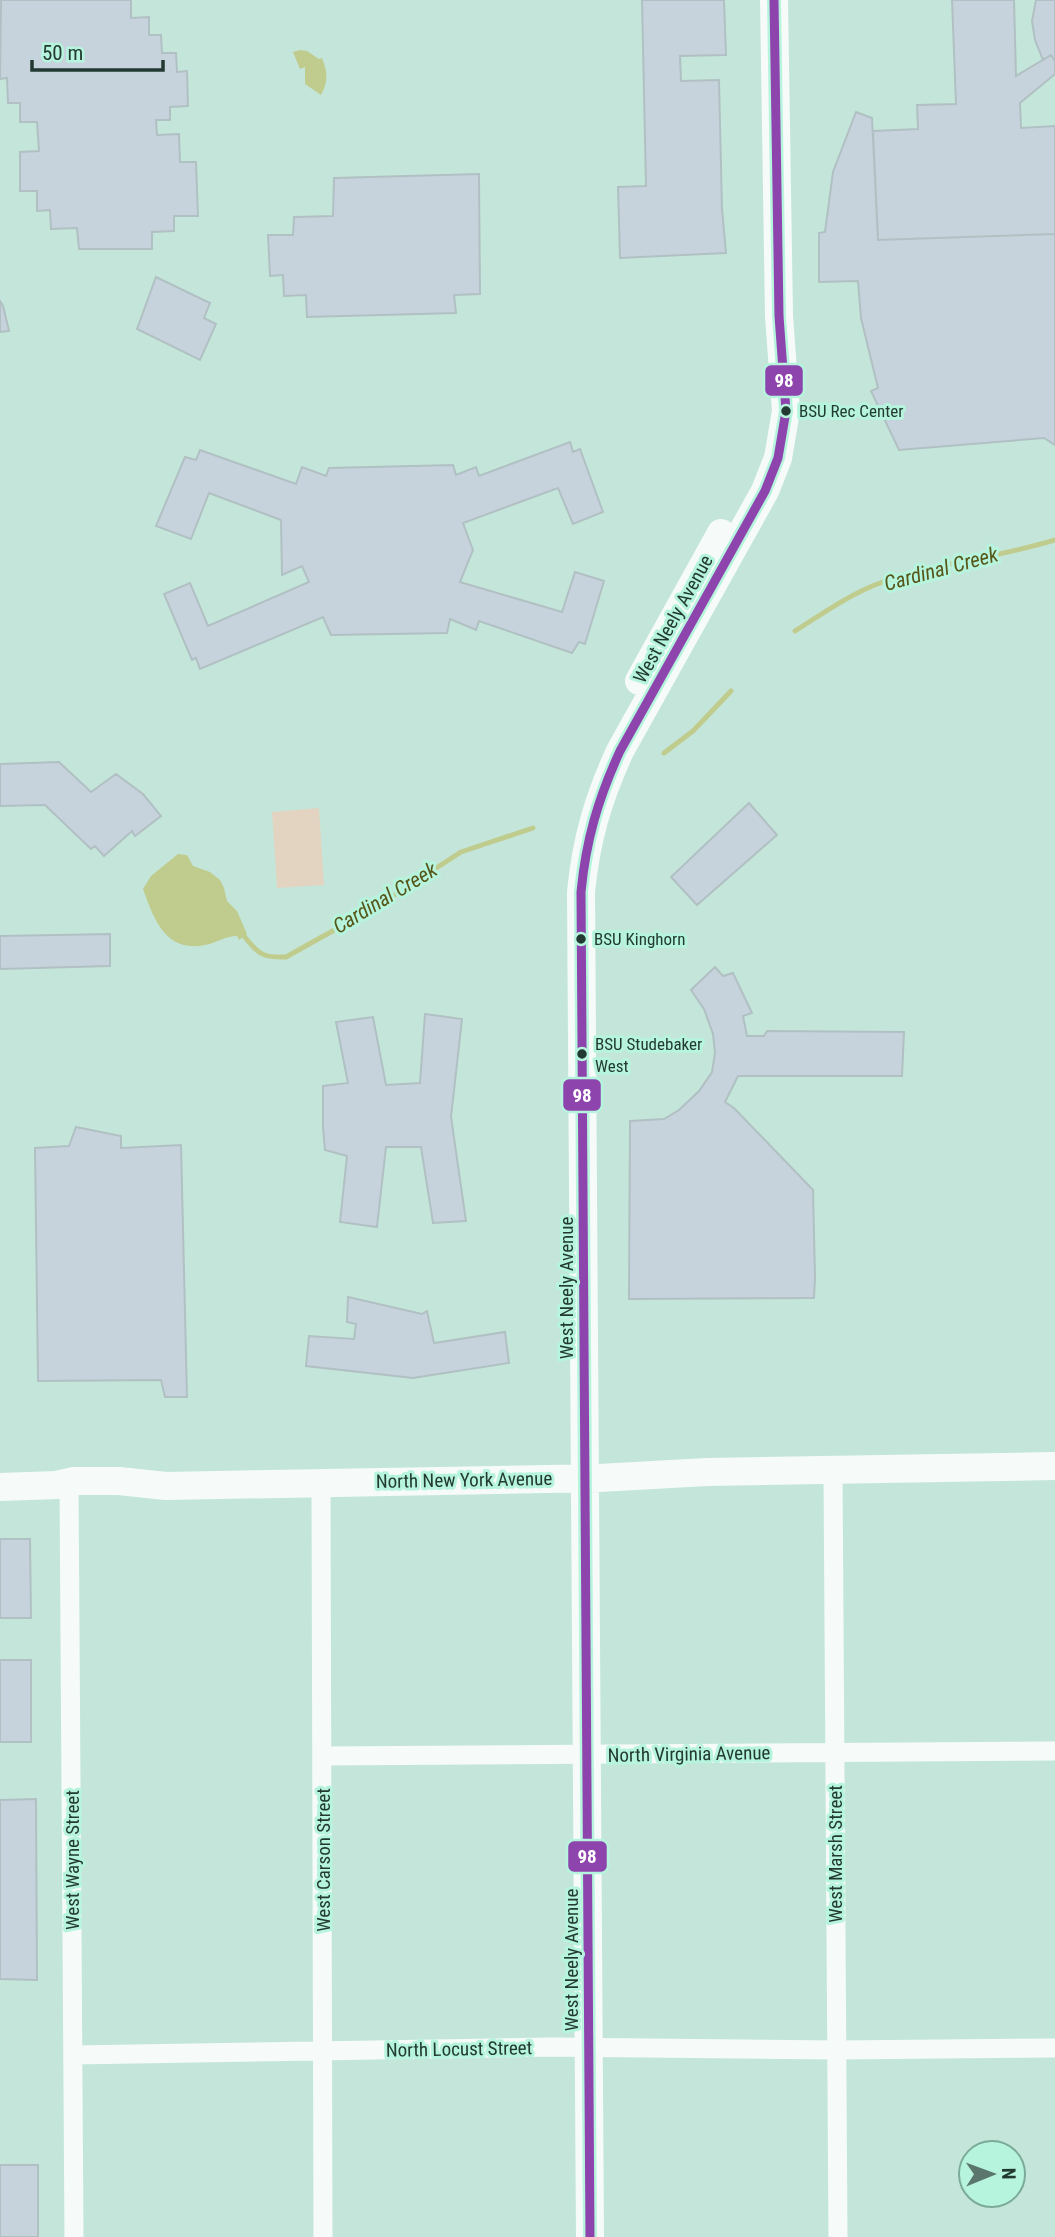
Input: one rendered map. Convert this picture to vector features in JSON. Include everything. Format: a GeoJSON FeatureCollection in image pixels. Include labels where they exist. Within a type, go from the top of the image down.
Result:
{"type":"FeatureCollection","features":[{"type":"Feature","properties":{"kind":"street","name":"West Neely Avenue"},"geometry":{"type":"LineString","coordinates":[[573,2237],[580,2048],[576,1478],[564,995],[567,867],[576,820],[589,778],[669,625],[748,484],[783,389],[774,0]]}},
{"type":"Feature","properties":{"kind":"street"},"geometry":{"type":"LineString","coordinates":[[775,128],[788,107],[791,91],[790,0]]}},
{"type":"Feature","properties":{"kind":"street","name":"North New York Avenue"},"geometry":{"type":"LineString","coordinates":[[0,1487],[119,1481],[166,1486],[1055,1466]]}},
{"type":"Feature","properties":{"kind":"street","name":"West Marsh Street"},"geometry":{"type":"LineString","coordinates":[[834,1471],[838,2237]]}},
{"type":"Feature","properties":{"kind":"street","name":"West Wayne Street"},"geometry":{"type":"LineString","coordinates":[[69,1482],[74,2237]]}},
{"type":"Feature","properties":{"kind":"street","name":"West Carson Street"},"geometry":{"type":"LineString","coordinates":[[321,1482],[323,2237]]}},
{"type":"Feature","properties":{"kind":"street","name":"North Virginia Avenue"},"geometry":{"type":"LineString","coordinates":[[323,1756],[1055,1751]]}},
{"type":"Feature","properties":{"kind":"street","name":"West Neely Avenue"},"geometry":{"type":"LineString","coordinates":[[580,2048],[590,2237]]}},
{"type":"Feature","properties":{"kind":"street","name":"North Locust Street"},"geometry":{"type":"LineString","coordinates":[[73,2055],[580,2048],[1055,2048]]}},
{"type":"Feature","properties":{"kind":"shaded area"},"geometry":{"type":"Polygon","coordinates":[[[300,50],[322,58],[326,77],[321,95],[305,84],[305,67],[300,69],[293,52],[300,50]]]}},
{"type":"Feature","properties":{"kind":"shaded area"},"geometry":{"type":"Polygon","coordinates":[[[319,808],[324,885],[277,888],[272,812],[319,808]]]}},
{"type":"Feature","properties":{"kind":"shaded area"},"geometry":{"type":"Polygon","coordinates":[[[178,854],[187,855],[193,866],[210,872],[220,880],[227,901],[237,911],[247,934],[239,940],[237,936],[233,936],[192,946],[180,944],[163,932],[143,889],[151,876],[178,854]]]}},
{"type":"Feature","properties":{"kind":"building"},"geometry":{"type":"Polygon","coordinates":[[[1,0],[131,0],[131,18],[149,17],[149,35],[161,35],[162,53],[176,53],[177,72],[187,71],[188,106],[170,107],[170,120],[156,120],[157,135],[179,134],[180,162],[196,162],[198,216],[174,216],[174,231],[152,232],[152,249],[79,249],[77,228],[51,229],[50,210],[37,211],[37,191],[20,191],[20,152],[39,151],[37,122],[20,122],[20,103],[8,103],[7,78],[0,79],[1,0]]]}},
{"type":"Feature","properties":{"kind":"building"},"geometry":{"type":"Polygon","coordinates":[[[642,0],[724,0],[726,55],[680,56],[681,81],[719,80],[722,209],[726,253],[620,258],[618,187],[646,186],[642,0]]]}},
{"type":"Feature","properties":{"kind":"building"},"geometry":{"type":"Polygon","coordinates":[[[952,0],[1014,0],[1016,76],[1051,55],[1055,61],[1055,74],[1020,103],[1021,128],[1055,126],[1055,234],[878,240],[873,131],[918,129],[917,105],[956,104],[952,0]]]}},
{"type":"Feature","properties":{"kind":"building"},"geometry":{"type":"Polygon","coordinates":[[[1036,0],[1055,0],[1055,61],[1051,55],[1043,60],[1035,40],[1032,21],[1036,0]]]}},
{"type":"Feature","properties":{"kind":"building"},"geometry":{"type":"Polygon","coordinates":[[[856,112],[872,118],[878,240],[1055,234],[1055,445],[1044,438],[899,450],[871,391],[878,388],[861,318],[858,281],[819,282],[819,233],[825,232],[833,172],[856,112]]]}},
{"type":"Feature","properties":{"kind":"building"},"geometry":{"type":"Polygon","coordinates":[[[479,174],[480,294],[454,295],[456,313],[307,317],[306,295],[284,296],[283,275],[270,276],[268,235],[293,235],[294,217],[333,216],[334,178],[479,174]]]}},
{"type":"Feature","properties":{"kind":"building"},"geometry":{"type":"Polygon","coordinates":[[[156,277],[210,303],[204,318],[216,324],[200,360],[137,329],[156,277]]]}},
{"type":"Feature","properties":{"kind":"building"},"geometry":{"type":"Polygon","coordinates":[[[0,301],[3,306],[9,331],[0,332],[0,301]]]}},
{"type":"Feature","properties":{"kind":"building"},"geometry":{"type":"Polygon","coordinates":[[[570,442],[573,452],[580,449],[603,512],[573,524],[558,488],[463,523],[473,550],[460,582],[562,612],[575,572],[604,581],[585,644],[579,642],[572,653],[479,621],[476,630],[450,619],[447,633],[331,635],[323,617],[200,669],[196,658],[192,660],[164,594],[190,583],[208,626],[309,582],[302,566],[282,575],[281,520],[209,493],[191,539],[156,526],[185,457],[196,460],[200,450],[296,484],[302,467],[326,476],[329,468],[453,465],[456,475],[476,467],[479,476],[570,442]]]}},
{"type":"Feature","properties":{"kind":"building"},"geometry":{"type":"Polygon","coordinates":[[[59,762],[91,792],[116,774],[143,794],[161,816],[135,836],[132,831],[104,856],[95,846],[91,849],[45,805],[0,806],[0,764],[59,762]]]}},
{"type":"Feature","properties":{"kind":"building"},"geometry":{"type":"Polygon","coordinates":[[[749,803],[777,835],[697,905],[671,877],[749,803]]]}},
{"type":"Feature","properties":{"kind":"building"},"geometry":{"type":"Polygon","coordinates":[[[110,934],[110,966],[0,969],[0,936],[110,934]]]}},
{"type":"Feature","properties":{"kind":"building"},"geometry":{"type":"Polygon","coordinates":[[[715,967],[723,976],[733,973],[752,1013],[743,1016],[747,1036],[764,1036],[767,1031],[904,1032],[902,1076],[738,1076],[725,1102],[734,1108],[813,1190],[814,1298],[629,1299],[630,1121],[664,1119],[679,1110],[699,1091],[712,1072],[715,1053],[713,1034],[704,1009],[691,990],[715,967]]]}},
{"type":"Feature","properties":{"kind":"building"},"geometry":{"type":"Polygon","coordinates":[[[425,1014],[462,1019],[451,1117],[466,1221],[433,1223],[421,1147],[386,1147],[377,1227],[340,1222],[347,1156],[325,1150],[323,1128],[323,1086],[348,1083],[336,1022],[373,1017],[386,1085],[420,1083],[425,1014]]]}},
{"type":"Feature","properties":{"kind":"building"},"geometry":{"type":"Polygon","coordinates":[[[76,1127],[121,1136],[121,1148],[181,1145],[187,1397],[165,1397],[161,1380],[38,1381],[35,1148],[69,1146],[76,1127]]]}},
{"type":"Feature","properties":{"kind":"building"},"geometry":{"type":"Polygon","coordinates":[[[348,1297],[422,1314],[427,1311],[434,1343],[505,1332],[509,1363],[413,1378],[306,1366],[309,1336],[354,1339],[356,1324],[347,1322],[348,1297]]]}},
{"type":"Feature","properties":{"kind":"building"},"geometry":{"type":"Polygon","coordinates":[[[0,1539],[30,1539],[31,1618],[0,1618],[0,1539]]]}},
{"type":"Feature","properties":{"kind":"building"},"geometry":{"type":"Polygon","coordinates":[[[0,1660],[31,1660],[31,1742],[0,1742],[0,1660]]]}},
{"type":"Feature","properties":{"kind":"building"},"geometry":{"type":"Polygon","coordinates":[[[36,1799],[37,1980],[0,1979],[0,1800],[36,1799]]]}},
{"type":"Feature","properties":{"kind":"building"},"geometry":{"type":"Polygon","coordinates":[[[0,2165],[38,2165],[38,2237],[0,2237],[0,2165]]]}},
{"type":"Feature","properties":{"kind":"waterway","name":"Cardinal Creek"},"geometry":{"type":"LineString","coordinates":[[795,631],[847,599],[880,583],[923,570],[1055,540]]}},
{"type":"Feature","properties":{"kind":"waterway","name":"Cardinal Creek"},"geometry":{"type":"LineString","coordinates":[[664,753],[693,731],[731,691]]}},
{"type":"Feature","properties":{"kind":"waterway","name":"Cardinal Creek"},"geometry":{"type":"LineString","coordinates":[[244,936],[262,954],[286,957],[379,905],[461,852],[533,828]]}},
{"type":"Feature","properties":{"kind":"transit line","name":"98"},"geometry":{"type":"LineString","coordinates":[[590,2237],[581,892],[594,820],[620,751],[765,491],[778,458],[786,411],[779,316],[774,0]]}},
{"type":"Feature","properties":{"kind":"place","name":"BSU Rec Center"},"geometry":{"type":"Point","coordinates":[786,411]}},
{"type":"Feature","properties":{"kind":"place","name":"BSU Kinghorn"},"geometry":{"type":"Point","coordinates":[581,939]}},
{"type":"Feature","properties":{"kind":"place","name":"BSU Studebaker West"},"geometry":{"type":"Point","coordinates":[582,1054]}}]}
